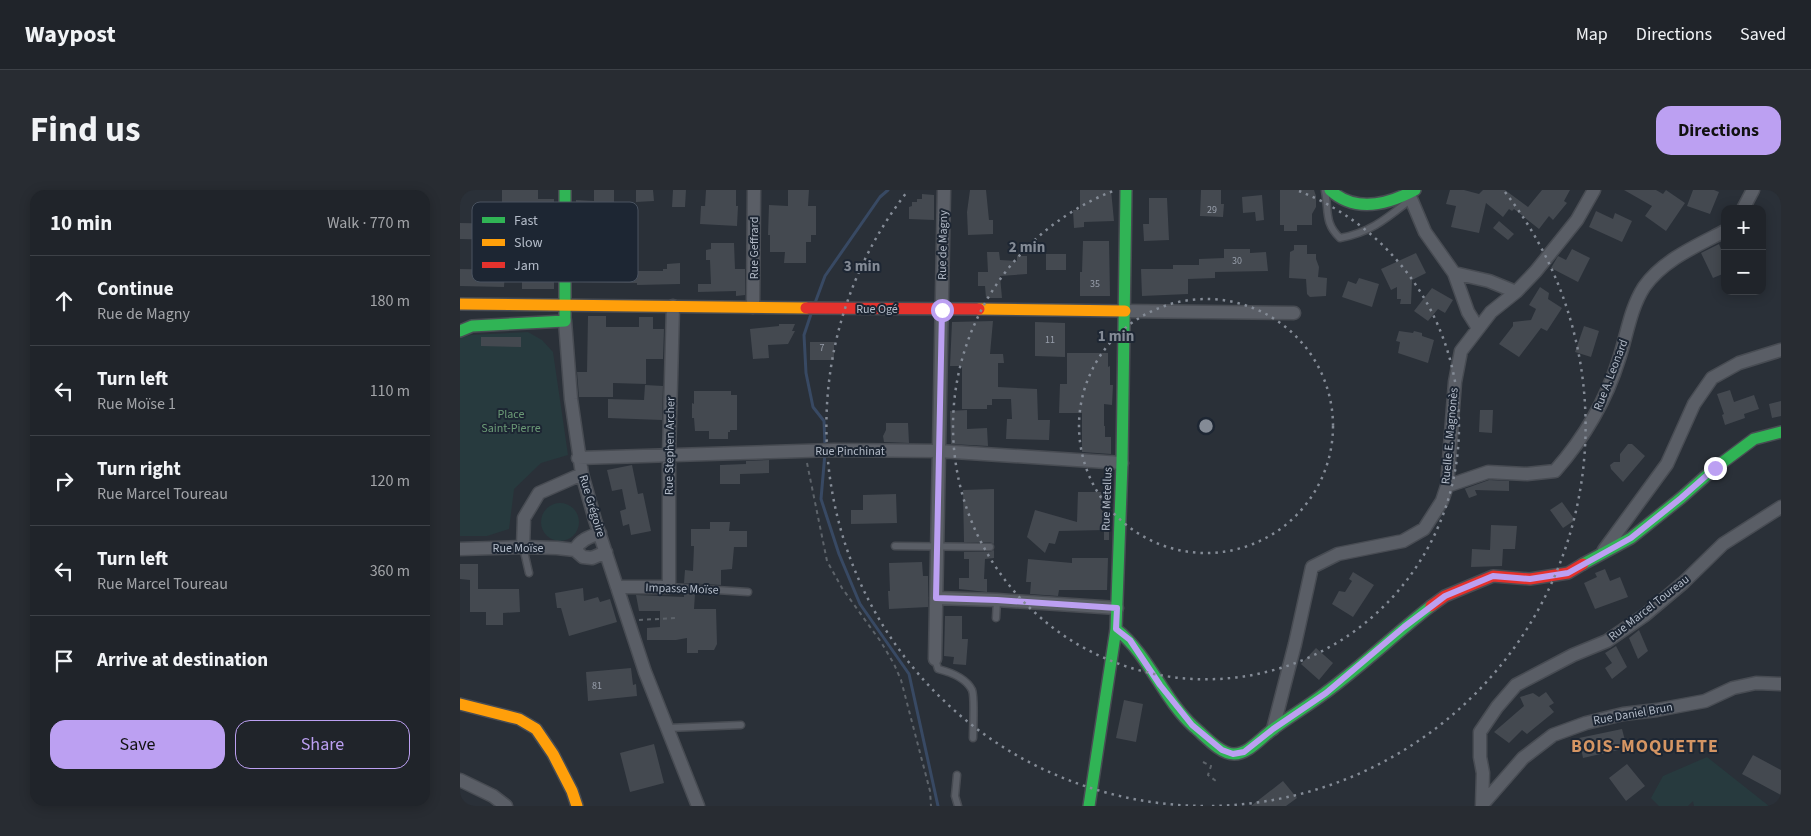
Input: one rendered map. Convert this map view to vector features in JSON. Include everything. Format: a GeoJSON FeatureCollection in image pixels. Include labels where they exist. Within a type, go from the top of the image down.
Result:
{"type":"FeatureCollection","features":[{"type":"Feature","properties":{"kind":"street","name":"Rue Geffrard"},"geometry":{"type":"LineString","coordinates":[[754,190],[754,307]]}},
{"type":"Feature","properties":{"kind":"street","name":"Rue de Magny"},"geometry":{"type":"LineString","coordinates":[[935,659],[944,190]]}},
{"type":"Feature","properties":{"kind":"street","name":"Rue Metellus"},"geometry":{"type":"LineString","coordinates":[[1089,806],[1116,629],[1122,462],[1126,190]]}},
{"type":"Feature","properties":{"kind":"street"},"geometry":{"type":"LineString","coordinates":[[1330,190],[1336,197],[1354,205],[1372,204],[1412,194],[1425,232],[1454,273],[1468,312],[1478,328]]}},
{"type":"Feature","properties":{"kind":"street","name":"Ruelle E. Magnonès"},"geometry":{"type":"LineString","coordinates":[[1273,729],[1312,567],[1338,554],[1403,541],[1424,529],[1442,501],[1447,486],[1455,382],[1461,351],[1491,312],[1516,292],[1536,271],[1577,220],[1594,190]]}},
{"type":"Feature","properties":{"kind":"street"},"geometry":{"type":"LineString","coordinates":[[1745,205],[1754,190]]}},
{"type":"Feature","properties":{"kind":"street","name":"Rue A. Leonard"},"geometry":{"type":"LineString","coordinates":[[1447,486],[1488,472],[1527,474],[1555,471],[1571,453],[1602,405],[1619,360],[1634,306],[1645,287],[1666,264],[1721,233]]}},
{"type":"Feature","properties":{"kind":"street"},"geometry":{"type":"LineString","coordinates":[[1454,273],[1490,281],[1516,292]]}},
{"type":"Feature","properties":{"kind":"street","name":"Rue Grégoire"},"geometry":{"type":"LineString","coordinates":[[565,282],[571,399],[578,458],[582,474],[645,672],[698,806]]}},
{"type":"Feature","properties":{"kind":"street","name":"Rue Ogé"},"geometry":{"type":"LineString","coordinates":[[460,304],[1294,313]]}},
{"type":"Feature","properties":{"kind":"street","name":"Rue Stephen Archer"},"geometry":{"type":"LineString","coordinates":[[669,588],[669,455],[673,306]]}},
{"type":"Feature","properties":{"kind":"street"},"geometry":{"type":"LineString","coordinates":[[460,331],[472,326],[566,321]]}},
{"type":"Feature","properties":{"kind":"street"},"geometry":{"type":"LineString","coordinates":[[1601,554],[1667,464],[1694,404],[1712,378],[1739,363],[1781,350]]}},
{"type":"Feature","properties":{"kind":"street"},"geometry":{"type":"LineString","coordinates":[[1116,629],[1130,640],[1160,685],[1192,725],[1222,750],[1233,754],[1244,752],[1273,729],[1326,693],[1404,627],[1445,596],[1493,576],[1530,579],[1568,573],[1631,538],[1715,468],[1754,439],[1781,432]]}},
{"type":"Feature","properties":{"kind":"street","name":"Rue Pinchinat"},"geometry":{"type":"LineString","coordinates":[[578,458],[834,450],[939,451],[1122,462]]}},
{"type":"Feature","properties":{"kind":"street"},"geometry":{"type":"LineString","coordinates":[[523,547],[524,518],[539,493],[582,474]]}},
{"type":"Feature","properties":{"kind":"street","name":"Rue Marcel Toureau"},"geometry":{"type":"LineString","coordinates":[[1482,806],[1484,773],[1480,757],[1480,732],[1496,706],[1516,685],[1573,655],[1607,641],[1682,583],[1723,544],[1781,506]]}},
{"type":"Feature","properties":{"kind":"street"},"geometry":{"type":"LineString","coordinates":[[575,550],[578,543],[600,533]]}},
{"type":"Feature","properties":{"kind":"street","name":"Rue Moïse"},"geometry":{"type":"LineString","coordinates":[[460,549],[523,547],[575,550],[583,557],[592,558],[606,552]]}},
{"type":"Feature","properties":{"kind":"street","name":"Impasse Moïse"},"geometry":{"type":"LineString","coordinates":[[617,587],[669,588]]}},
{"type":"Feature","properties":{"kind":"street"},"geometry":{"type":"LineString","coordinates":[[936,598],[1117,608]]}},
{"type":"Feature","properties":{"kind":"street","name":"Rue Daniel Brun"},"geometry":{"type":"LineString","coordinates":[[1482,806],[1523,758],[1553,736],[1586,723],[1623,714],[1705,701],[1733,688],[1756,683],[1781,684]]}},
{"type":"Feature","properties":{"kind":"street"},"geometry":{"type":"LineString","coordinates":[[460,704],[518,719],[536,729],[553,754],[572,791],[577,806]]}},
{"type":"Feature","properties":{"kind":"street"},"geometry":{"type":"LineString","coordinates":[[460,780],[493,796],[506,806]]}},
{"type":"Feature","properties":{"kind":"lane"},"geometry":{"type":"LineString","coordinates":[[1325,190],[1327,220],[1333,231],[1340,238],[1352,236],[1374,227],[1412,194]]}},
{"type":"Feature","properties":{"kind":"lane"},"geometry":{"type":"LineString","coordinates":[[895,546],[990,547]]}},
{"type":"Feature","properties":{"kind":"lane"},"geometry":{"type":"LineString","coordinates":[[523,547],[529,573]]}},
{"type":"Feature","properties":{"kind":"lane","name":"Impasse Moïse"},"geometry":{"type":"LineString","coordinates":[[669,588],[748,592]]}},
{"type":"Feature","properties":{"kind":"lane"},"geometry":{"type":"LineString","coordinates":[[996,618],[997,600]]}},
{"type":"Feature","properties":{"kind":"lane"},"geometry":{"type":"LineString","coordinates":[[935,659],[938,669],[951,672],[972,690],[973,738]]}},
{"type":"Feature","properties":{"kind":"lane"},"geometry":{"type":"LineString","coordinates":[[666,728],[741,725]]}},
{"type":"Feature","properties":{"kind":"lane"},"geometry":{"type":"LineString","coordinates":[[957,775],[955,796],[958,806]]}},
{"type":"Feature","properties":{"kind":"path"},"geometry":{"type":"LineString","coordinates":[[809,451],[827,561],[842,588],[894,664],[901,680],[930,791],[931,806]]}},
{"type":"Feature","properties":{"kind":"path"},"geometry":{"type":"LineString","coordinates":[[630,622],[646,619],[676,618]]}},
{"type":"Feature","properties":{"kind":"path"},"geometry":{"type":"LineString","coordinates":[[1203,762],[1210,766],[1208,776],[1216,781]]}},
{"type":"Feature","properties":{"kind":"green space","name":"Place Saint-Pierre"},"geometry":{"type":"Polygon","coordinates":[[[528,332],[542,340],[553,352],[568,455],[541,463],[514,489],[509,529],[487,536],[460,536],[460,338],[471,335],[528,332]]]}},
{"type":"Feature","properties":{"kind":"green space"},"geometry":{"type":"Polygon","coordinates":[[[560,503],[573,509],[579,522],[573,535],[560,541],[547,535],[541,522],[547,509],[560,503]]]}},
{"type":"Feature","properties":{"kind":"green space"},"geometry":{"type":"Polygon","coordinates":[[[1707,757],[1769,806],[1694,806],[1693,801],[1688,806],[1659,806],[1651,798],[1663,776],[1707,757]]]}},
{"type":"Feature","properties":{"kind":"building"},"geometry":{"type":"Polygon","coordinates":[[[502,190],[538,190],[538,199],[554,199],[554,202],[502,202],[502,190]]]}},
{"type":"Feature","properties":{"kind":"building"},"geometry":{"type":"Polygon","coordinates":[[[594,190],[614,190],[614,202],[576,202],[576,200],[594,201],[594,190]]]}},
{"type":"Feature","properties":{"kind":"building"},"geometry":{"type":"Polygon","coordinates":[[[636,190],[653,190],[654,201],[636,202],[636,190]]]}},
{"type":"Feature","properties":{"kind":"building"},"geometry":{"type":"Polygon","coordinates":[[[673,190],[686,190],[685,207],[672,207],[673,190]]]}},
{"type":"Feature","properties":{"kind":"building"},"geometry":{"type":"Polygon","coordinates":[[[706,190],[736,190],[736,206],[738,206],[737,226],[700,224],[701,206],[705,206],[706,190]]]}},
{"type":"Feature","properties":{"kind":"building"},"geometry":{"type":"Polygon","coordinates":[[[788,190],[809,190],[808,206],[816,206],[816,235],[811,235],[811,242],[806,242],[806,263],[784,263],[785,252],[770,252],[770,235],[768,235],[769,205],[788,206],[788,190]]]}},
{"type":"Feature","properties":{"kind":"building"},"geometry":{"type":"Polygon","coordinates":[[[970,190],[986,190],[989,220],[993,220],[993,234],[968,235],[967,212],[970,190]]]}},
{"type":"Feature","properties":{"kind":"building"},"geometry":{"type":"Polygon","coordinates":[[[1080,190],[1111,190],[1114,221],[1084,222],[1084,227],[1074,228],[1073,210],[1080,210],[1080,190]]]}},
{"type":"Feature","properties":{"kind":"building"},"geometry":{"type":"Polygon","coordinates":[[[1201,190],[1221,190],[1221,204],[1224,204],[1223,217],[1200,216],[1201,190]]]}},
{"type":"Feature","properties":{"kind":"building"},"geometry":{"type":"Polygon","coordinates":[[[1280,190],[1314,190],[1316,207],[1312,214],[1312,225],[1297,225],[1297,231],[1284,231],[1284,225],[1280,225],[1280,190]]]}},
{"type":"Feature","properties":{"kind":"building"},"geometry":{"type":"Polygon","coordinates":[[[1450,190],[1464,190],[1479,194],[1483,190],[1505,190],[1528,207],[1542,190],[1570,190],[1564,201],[1567,203],[1553,220],[1549,216],[1539,229],[1514,209],[1512,211],[1509,209],[1503,217],[1486,203],[1479,233],[1451,227],[1456,206],[1446,204],[1450,190]]]}},
{"type":"Feature","properties":{"kind":"building"},"geometry":{"type":"Polygon","coordinates":[[[1624,190],[1656,190],[1663,194],[1666,190],[1685,203],[1666,231],[1645,216],[1652,206],[1624,190]]]}},
{"type":"Feature","properties":{"kind":"building"},"geometry":{"type":"Polygon","coordinates":[[[1693,190],[1714,190],[1719,192],[1710,214],[1687,206],[1693,190]]]}},
{"type":"Feature","properties":{"kind":"building"},"geometry":{"type":"Polygon","coordinates":[[[922,194],[934,195],[934,220],[909,219],[909,207],[912,206],[912,202],[922,199],[922,194]]]}},
{"type":"Feature","properties":{"kind":"building"},"geometry":{"type":"Polygon","coordinates":[[[1262,195],[1264,220],[1256,221],[1255,212],[1243,213],[1242,197],[1262,195]]]}},
{"type":"Feature","properties":{"kind":"building"},"geometry":{"type":"Polygon","coordinates":[[[1149,198],[1167,198],[1169,240],[1144,241],[1143,224],[1149,224],[1149,198]]]}},
{"type":"Feature","properties":{"kind":"building"},"geometry":{"type":"Polygon","coordinates":[[[1596,211],[1613,219],[1615,213],[1632,221],[1622,242],[1589,227],[1596,211]]]}},
{"type":"Feature","properties":{"kind":"building"},"geometry":{"type":"Polygon","coordinates":[[[1499,221],[1514,234],[1508,240],[1493,228],[1499,221]]]}},
{"type":"Feature","properties":{"kind":"building"},"geometry":{"type":"Polygon","coordinates":[[[460,223],[472,223],[472,239],[460,239],[460,223]]]}},
{"type":"Feature","properties":{"kind":"building"},"geometry":{"type":"Polygon","coordinates":[[[1083,241],[1109,241],[1110,296],[1080,296],[1083,241]]]}},
{"type":"Feature","properties":{"kind":"building"},"geometry":{"type":"Polygon","coordinates":[[[711,243],[734,243],[735,269],[745,269],[745,295],[736,296],[736,291],[698,292],[698,284],[711,284],[710,260],[706,260],[706,250],[711,249],[711,243]]]}},
{"type":"Feature","properties":{"kind":"building"},"geometry":{"type":"Polygon","coordinates":[[[1719,244],[1721,249],[1721,275],[1713,278],[1701,253],[1719,244]]]}},
{"type":"Feature","properties":{"kind":"building"},"geometry":{"type":"Polygon","coordinates":[[[1294,245],[1307,245],[1307,254],[1316,254],[1319,267],[1318,277],[1327,278],[1326,296],[1310,297],[1307,294],[1306,279],[1289,278],[1290,252],[1294,250],[1294,245]]]}},
{"type":"Feature","properties":{"kind":"building"},"geometry":{"type":"Polygon","coordinates":[[[1224,249],[1250,249],[1250,253],[1266,252],[1268,271],[1215,272],[1215,278],[1188,279],[1188,294],[1142,296],[1141,269],[1173,269],[1173,265],[1199,265],[1199,259],[1224,258],[1224,249]]]}},
{"type":"Feature","properties":{"kind":"building"},"geometry":{"type":"Polygon","coordinates":[[[1572,249],[1590,258],[1578,282],[1551,268],[1558,256],[1566,260],[1572,249]]]}},
{"type":"Feature","properties":{"kind":"building"},"geometry":{"type":"Polygon","coordinates":[[[987,252],[999,252],[1000,260],[1017,261],[1017,256],[1027,256],[1027,274],[1000,276],[1002,298],[986,298],[985,286],[978,286],[978,272],[988,272],[987,252]]]}},
{"type":"Feature","properties":{"kind":"building"},"geometry":{"type":"Polygon","coordinates":[[[1416,253],[1426,273],[1412,280],[1411,304],[1400,304],[1401,299],[1397,299],[1397,287],[1391,290],[1381,269],[1416,253]]]}},
{"type":"Feature","properties":{"kind":"building"},"geometry":{"type":"Polygon","coordinates":[[[1046,254],[1066,254],[1066,270],[1046,270],[1046,254]]]}},
{"type":"Feature","properties":{"kind":"building"},"geometry":{"type":"Polygon","coordinates":[[[680,263],[680,284],[637,285],[637,283],[578,282],[638,282],[638,271],[663,271],[663,269],[667,269],[667,264],[680,263]]]}},
{"type":"Feature","properties":{"kind":"building"},"geometry":{"type":"Polygon","coordinates":[[[460,269],[472,269],[472,282],[504,282],[504,287],[460,286],[460,269]]]}},
{"type":"Feature","properties":{"kind":"building"},"geometry":{"type":"Polygon","coordinates":[[[1359,278],[1379,284],[1372,307],[1342,297],[1348,281],[1356,284],[1359,278]]]}},
{"type":"Feature","properties":{"kind":"building"},"geometry":{"type":"Polygon","coordinates":[[[522,282],[554,282],[554,289],[522,289],[522,282]]]}},
{"type":"Feature","properties":{"kind":"building"},"geometry":{"type":"Polygon","coordinates":[[[1540,287],[1549,293],[1548,299],[1562,308],[1547,331],[1541,328],[1519,357],[1499,344],[1513,326],[1513,322],[1531,320],[1536,309],[1529,305],[1540,287]]]}},
{"type":"Feature","properties":{"kind":"building"},"geometry":{"type":"Polygon","coordinates":[[[1432,288],[1453,300],[1445,313],[1438,309],[1428,321],[1414,311],[1432,288]]]}},
{"type":"Feature","properties":{"kind":"building"},"geometry":{"type":"Polygon","coordinates":[[[588,316],[606,316],[606,327],[639,327],[639,317],[653,317],[653,329],[664,329],[663,359],[646,359],[646,384],[613,383],[613,397],[579,397],[577,372],[587,372],[588,316]]]}},
{"type":"Feature","properties":{"kind":"building"},"geometry":{"type":"Polygon","coordinates":[[[993,321],[990,354],[1003,354],[1004,363],[998,363],[998,387],[1037,389],[1038,420],[1050,420],[1049,440],[1006,439],[1007,419],[1012,419],[1011,399],[992,399],[992,405],[987,405],[987,409],[962,409],[962,366],[950,366],[952,322],[993,321]]]}},
{"type":"Feature","properties":{"kind":"building"},"geometry":{"type":"Polygon","coordinates":[[[1035,322],[1065,323],[1065,357],[1035,356],[1035,322]]]}},
{"type":"Feature","properties":{"kind":"building"},"geometry":{"type":"Polygon","coordinates":[[[779,324],[795,324],[792,331],[795,331],[788,344],[768,345],[769,358],[753,359],[750,329],[779,326],[779,324]]]}},
{"type":"Feature","properties":{"kind":"building"},"geometry":{"type":"Polygon","coordinates":[[[1584,326],[1599,331],[1591,357],[1575,352],[1584,326]]]}},
{"type":"Feature","properties":{"kind":"building"},"geometry":{"type":"Polygon","coordinates":[[[1399,331],[1422,333],[1422,336],[1434,340],[1428,363],[1398,353],[1400,342],[1396,341],[1399,331]]]}},
{"type":"Feature","properties":{"kind":"building"},"geometry":{"type":"Polygon","coordinates":[[[481,337],[521,337],[521,347],[481,346],[481,337]]]}},
{"type":"Feature","properties":{"kind":"building"},"geometry":{"type":"Polygon","coordinates":[[[810,342],[834,342],[834,360],[810,360],[810,342]]]}},
{"type":"Feature","properties":{"kind":"building"},"geometry":{"type":"Polygon","coordinates":[[[1067,353],[1108,353],[1110,385],[1113,385],[1112,405],[1104,404],[1104,426],[1105,437],[1111,437],[1111,454],[1082,452],[1082,413],[1059,413],[1060,384],[1067,384],[1067,353]]]}},
{"type":"Feature","properties":{"kind":"building"},"geometry":{"type":"Polygon","coordinates":[[[645,385],[663,386],[662,420],[608,418],[608,399],[644,400],[645,385]]]}},
{"type":"Feature","properties":{"kind":"building"},"geometry":{"type":"Polygon","coordinates":[[[1730,390],[1734,402],[1754,395],[1759,409],[1744,414],[1745,418],[1725,425],[1722,415],[1724,414],[1717,394],[1730,390]]]}},
{"type":"Feature","properties":{"kind":"building"},"geometry":{"type":"Polygon","coordinates":[[[694,391],[731,391],[731,395],[737,395],[737,430],[730,430],[728,432],[728,439],[709,439],[709,431],[695,431],[694,418],[692,418],[694,391]]]}},
{"type":"Feature","properties":{"kind":"building"},"geometry":{"type":"Polygon","coordinates":[[[1781,401],[1781,416],[1772,418],[1769,404],[1781,401]]]}},
{"type":"Feature","properties":{"kind":"building"},"geometry":{"type":"Polygon","coordinates":[[[967,410],[967,429],[987,428],[988,446],[951,444],[950,411],[967,410]]]}},
{"type":"Feature","properties":{"kind":"building"},"geometry":{"type":"Polygon","coordinates":[[[1480,410],[1493,410],[1492,433],[1479,432],[1480,410]]]}},
{"type":"Feature","properties":{"kind":"building"},"geometry":{"type":"Polygon","coordinates":[[[886,423],[908,423],[909,443],[884,442],[883,436],[886,430],[886,423]]]}},
{"type":"Feature","properties":{"kind":"building"},"geometry":{"type":"Polygon","coordinates":[[[1628,444],[1632,444],[1645,456],[1623,482],[1611,469],[1610,465],[1614,462],[1620,462],[1620,454],[1628,444]]]}},
{"type":"Feature","properties":{"kind":"building"},"geometry":{"type":"Polygon","coordinates":[[[769,460],[769,473],[740,474],[740,484],[720,484],[720,465],[746,464],[746,461],[769,460]]]}},
{"type":"Feature","properties":{"kind":"building"},"geometry":{"type":"Polygon","coordinates":[[[632,465],[638,494],[643,493],[651,531],[631,535],[629,524],[623,526],[620,511],[626,509],[622,489],[612,491],[607,470],[632,465]]]}},
{"type":"Feature","properties":{"kind":"building"},"geometry":{"type":"Polygon","coordinates":[[[1489,480],[1509,481],[1509,491],[1475,490],[1477,495],[1469,498],[1464,489],[1489,480]]]}},
{"type":"Feature","properties":{"kind":"building"},"geometry":{"type":"Polygon","coordinates":[[[994,489],[994,544],[990,542],[964,542],[963,490],[994,489]]]}},
{"type":"Feature","properties":{"kind":"building"},"geometry":{"type":"Polygon","coordinates":[[[1078,492],[1102,492],[1102,511],[1106,511],[1106,528],[1109,528],[1109,540],[1104,540],[1104,530],[1059,531],[1055,544],[1049,543],[1045,553],[1027,537],[1035,510],[1077,522],[1078,492]]]}},
{"type":"Feature","properties":{"kind":"building"},"geometry":{"type":"Polygon","coordinates":[[[896,494],[897,523],[851,524],[851,510],[863,510],[863,495],[896,494]]]}},
{"type":"Feature","properties":{"kind":"building"},"geometry":{"type":"Polygon","coordinates":[[[1562,502],[1575,520],[1563,528],[1550,510],[1562,502]]]}},
{"type":"Feature","properties":{"kind":"building"},"geometry":{"type":"Polygon","coordinates":[[[710,522],[730,522],[729,531],[747,531],[747,547],[734,547],[732,569],[721,570],[721,585],[684,583],[685,570],[693,571],[694,546],[691,546],[691,529],[710,529],[710,522]]]}},
{"type":"Feature","properties":{"kind":"building"},"geometry":{"type":"Polygon","coordinates":[[[1491,525],[1517,526],[1515,549],[1503,549],[1502,566],[1471,567],[1472,549],[1490,550],[1491,525]]]}},
{"type":"Feature","properties":{"kind":"building"},"geometry":{"type":"Polygon","coordinates":[[[994,550],[994,558],[985,559],[984,579],[987,579],[987,592],[959,589],[959,578],[969,578],[969,559],[964,559],[964,552],[990,552],[994,550]]]}},
{"type":"Feature","properties":{"kind":"building"},"geometry":{"type":"Polygon","coordinates":[[[1072,558],[1108,558],[1107,590],[1059,590],[1058,596],[1030,594],[1031,582],[1026,582],[1028,559],[1072,563],[1072,558]]]}},
{"type":"Feature","properties":{"kind":"building"},"geometry":{"type":"Polygon","coordinates":[[[922,562],[923,576],[928,576],[928,607],[889,609],[889,563],[922,562]]]}},
{"type":"Feature","properties":{"kind":"building"},"geometry":{"type":"Polygon","coordinates":[[[460,564],[478,564],[478,589],[519,589],[520,612],[503,613],[503,625],[486,625],[486,612],[470,612],[470,580],[460,579],[460,564]]]}},
{"type":"Feature","properties":{"kind":"building"},"geometry":{"type":"Polygon","coordinates":[[[1605,569],[1610,581],[1620,577],[1628,597],[1595,609],[1584,583],[1597,577],[1595,573],[1605,569]]]}},
{"type":"Feature","properties":{"kind":"building"},"geometry":{"type":"Polygon","coordinates":[[[1353,572],[1374,585],[1353,617],[1332,604],[1339,591],[1345,592],[1352,581],[1349,579],[1353,572]]]}},
{"type":"Feature","properties":{"kind":"building"},"geometry":{"type":"Polygon","coordinates":[[[583,588],[584,601],[598,597],[600,602],[610,599],[617,622],[569,636],[561,608],[557,608],[555,593],[583,588]]]}},
{"type":"Feature","properties":{"kind":"building"},"geometry":{"type":"Polygon","coordinates":[[[684,593],[695,594],[694,609],[716,609],[717,644],[714,650],[698,650],[698,653],[687,653],[687,638],[647,640],[647,628],[660,627],[660,611],[639,611],[636,595],[684,597],[684,593]]]}},
{"type":"Feature","properties":{"kind":"building"},"geometry":{"type":"Polygon","coordinates":[[[945,616],[962,616],[962,639],[968,639],[966,665],[953,664],[954,657],[944,656],[945,616]]]}},
{"type":"Feature","properties":{"kind":"building"},"geometry":{"type":"Polygon","coordinates":[[[1639,630],[1648,651],[1638,659],[1629,638],[1639,630]]]}},
{"type":"Feature","properties":{"kind":"building"},"geometry":{"type":"Polygon","coordinates":[[[1616,646],[1627,667],[1612,679],[1605,668],[1612,663],[1605,653],[1616,646]]]}},
{"type":"Feature","properties":{"kind":"building"},"geometry":{"type":"Polygon","coordinates":[[[1316,648],[1333,663],[1319,680],[1301,664],[1316,648]]]}},
{"type":"Feature","properties":{"kind":"building"},"geometry":{"type":"Polygon","coordinates":[[[631,668],[633,685],[636,684],[637,696],[588,701],[586,672],[631,668]]]}},
{"type":"Feature","properties":{"kind":"building"},"geometry":{"type":"Polygon","coordinates":[[[1546,692],[1554,703],[1549,706],[1554,712],[1527,734],[1522,730],[1509,743],[1494,732],[1524,706],[1520,697],[1533,693],[1539,697],[1546,692]]]}},
{"type":"Feature","properties":{"kind":"building"},"geometry":{"type":"Polygon","coordinates":[[[1124,700],[1143,704],[1136,742],[1116,738],[1124,700]]]}},
{"type":"Feature","properties":{"kind":"building"},"geometry":{"type":"Polygon","coordinates":[[[1622,729],[1627,748],[1583,758],[1579,738],[1622,729]]]}},
{"type":"Feature","properties":{"kind":"building"},"geometry":{"type":"Polygon","coordinates":[[[654,744],[664,783],[630,792],[620,753],[654,744]]]}},
{"type":"Feature","properties":{"kind":"building"},"geometry":{"type":"Polygon","coordinates":[[[1753,755],[1781,770],[1781,795],[1742,774],[1753,755]]]}},
{"type":"Feature","properties":{"kind":"building"},"geometry":{"type":"Polygon","coordinates":[[[1627,764],[1645,786],[1626,801],[1609,778],[1627,764]]]}},
{"type":"Feature","properties":{"kind":"building"},"geometry":{"type":"Polygon","coordinates":[[[1283,781],[1297,798],[1286,806],[1251,806],[1283,781]]]}},
{"type":"Feature","properties":{"kind":"waterway"},"geometry":{"type":"LineString","coordinates":[[815,303],[825,276],[880,197],[888,190]]}},
{"type":"Feature","properties":{"kind":"waterway"},"geometry":{"type":"LineString","coordinates":[[811,314],[804,335],[806,373],[813,407],[824,421],[825,446]]}},
{"type":"Feature","properties":{"kind":"waterway"},"geometry":{"type":"LineString","coordinates":[[825,453],[821,499],[839,554],[860,604],[909,674],[938,806]]}},
{"type":"Feature","properties":{"kind":"traffic: fast"},"geometry":{"type":"LineString","coordinates":[[565,190],[565,202]]}},
{"type":"Feature","properties":{"kind":"traffic: fast"},"geometry":{"type":"LineString","coordinates":[[1089,806],[1116,629],[1122,463],[1126,190]]}},
{"type":"Feature","properties":{"kind":"traffic: fast"},"geometry":{"type":"LineString","coordinates":[[1330,190],[1350,202],[1360,204],[1382,203],[1415,190]]}},
{"type":"Feature","properties":{"kind":"traffic: fast"},"geometry":{"type":"LineString","coordinates":[[460,331],[472,326],[565,321],[565,282]]}},
{"type":"Feature","properties":{"kind":"traffic: fast"},"geometry":{"type":"LineString","coordinates":[[1583,564],[1631,538],[1715,468],[1754,439],[1781,432]]}},
{"type":"Feature","properties":{"kind":"traffic: fast"},"geometry":{"type":"LineString","coordinates":[[1116,629],[1138,651],[1183,716],[1212,744],[1223,751],[1234,754],[1249,749],[1278,725],[1325,693],[1431,606]]}},
{"type":"Feature","properties":{"kind":"traffic: slow"},"geometry":{"type":"LineString","coordinates":[[460,304],[806,308]]}},
{"type":"Feature","properties":{"kind":"traffic: slow"},"geometry":{"type":"LineString","coordinates":[[979,309],[1125,311]]}},
{"type":"Feature","properties":{"kind":"traffic: slow"},"geometry":{"type":"LineString","coordinates":[[460,704],[519,719],[536,729],[553,754],[572,791],[577,806]]}},
{"type":"Feature","properties":{"kind":"traffic: jam"},"geometry":{"type":"LineString","coordinates":[[806,308],[979,309]]}},
{"type":"Feature","properties":{"kind":"traffic: jam"},"geometry":{"type":"LineString","coordinates":[[1431,606],[1445,596],[1493,576],[1530,579],[1568,573],[1583,564]]}},
{"type":"Feature","properties":{"kind":"district","name":"BOIS-MOQUETTE"},"geometry":{"type":"Point","coordinates":[1645,746]}},
{"type":"Feature","properties":{"kind":"route"},"geometry":{"type":"LineString","coordinates":[[942,310],[936,598],[1117,608],[1116,629],[1130,640],[1160,685],[1192,725],[1222,750],[1233,754],[1244,752],[1273,729],[1326,693],[1404,627],[1445,596],[1493,576],[1530,579],[1568,573],[1631,538],[1715,468]]}}]}
